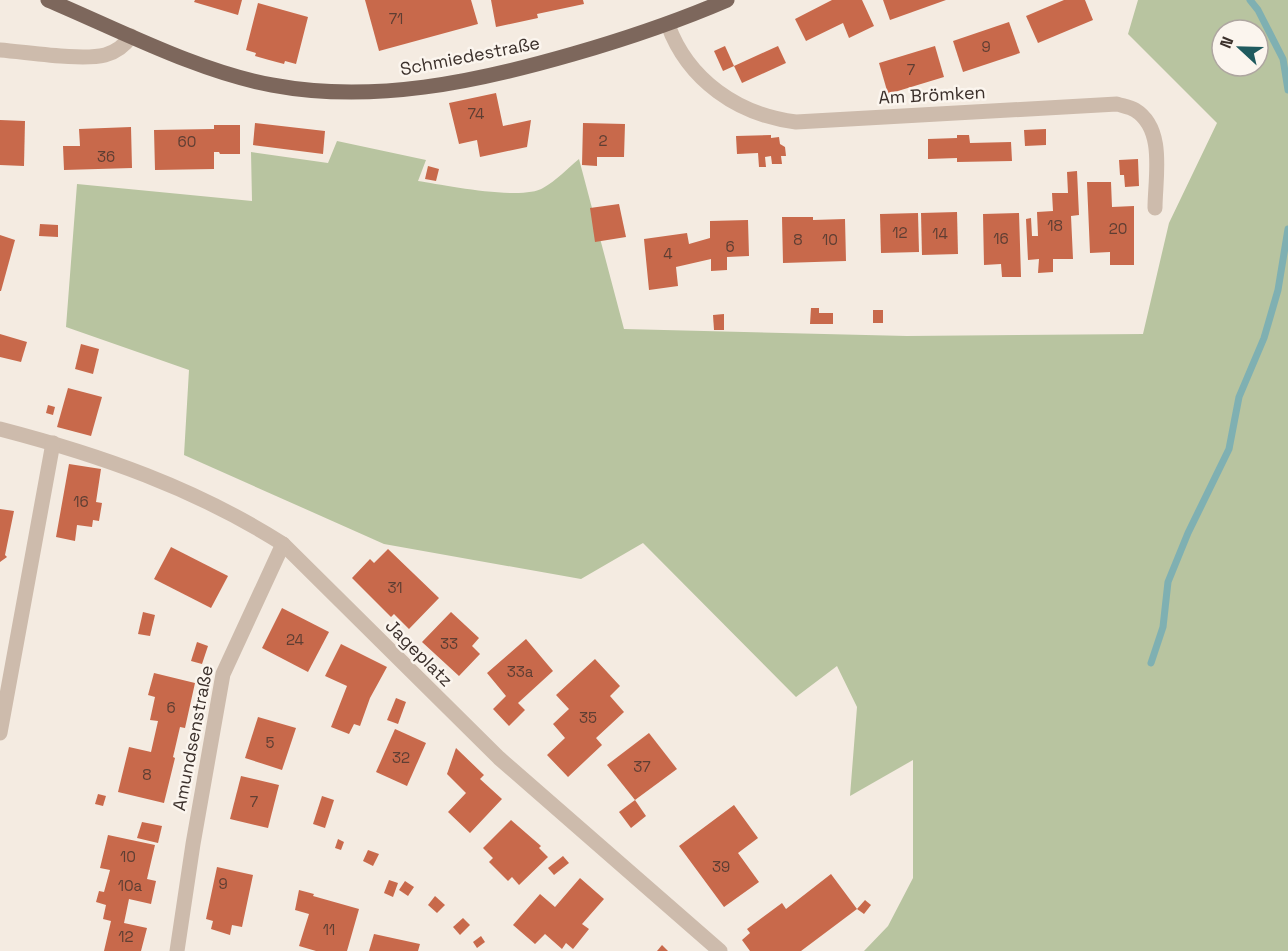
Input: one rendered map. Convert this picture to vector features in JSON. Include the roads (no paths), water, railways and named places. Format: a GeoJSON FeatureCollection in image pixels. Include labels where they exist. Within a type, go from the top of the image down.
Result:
{"type":"FeatureCollection","features":[{"type":"Feature","properties":{"kind":"main road","name":"Schmiedestraße"},"geometry":{"type":"LineString","coordinates":[[48,0],[209,67],[272,85],[350,92],[402,90],[447,84],[520,69],[668,25],[727,0]]}},
{"type":"Feature","properties":{"kind":"street","name":"Am Brömken"},"geometry":{"type":"LineString","coordinates":[[668,25],[675,44],[685,59],[710,84],[754,113],[777,119],[796,122],[1118,104],[1135,110],[1146,120],[1154,136],[1155,208]]}},
{"type":"Feature","properties":{"kind":"street"},"geometry":{"type":"LineString","coordinates":[[0,50],[92,57],[107,54],[126,44],[131,36]]}},
{"type":"Feature","properties":{"kind":"street","name":"Jageplatz"},"geometry":{"type":"LineString","coordinates":[[0,429],[98,456],[179,488],[252,524],[283,544],[499,758],[720,951]]}},
{"type":"Feature","properties":{"kind":"street"},"geometry":{"type":"LineString","coordinates":[[0,733],[52,443]]}},
{"type":"Feature","properties":{"kind":"street","name":"Amundsenstraße"},"geometry":{"type":"LineString","coordinates":[[177,951],[223,674],[283,544]]}},
{"type":"Feature","properties":{"kind":"waterway"},"geometry":{"type":"LineString","coordinates":[[1250,0],[1258,10],[1283,59],[1288,90]]}},
{"type":"Feature","properties":{"kind":"waterway"},"geometry":{"type":"LineString","coordinates":[[1151,663],[1163,627],[1168,582],[1188,533],[1229,449],[1239,397],[1264,338],[1278,290],[1288,229]]}}]}
